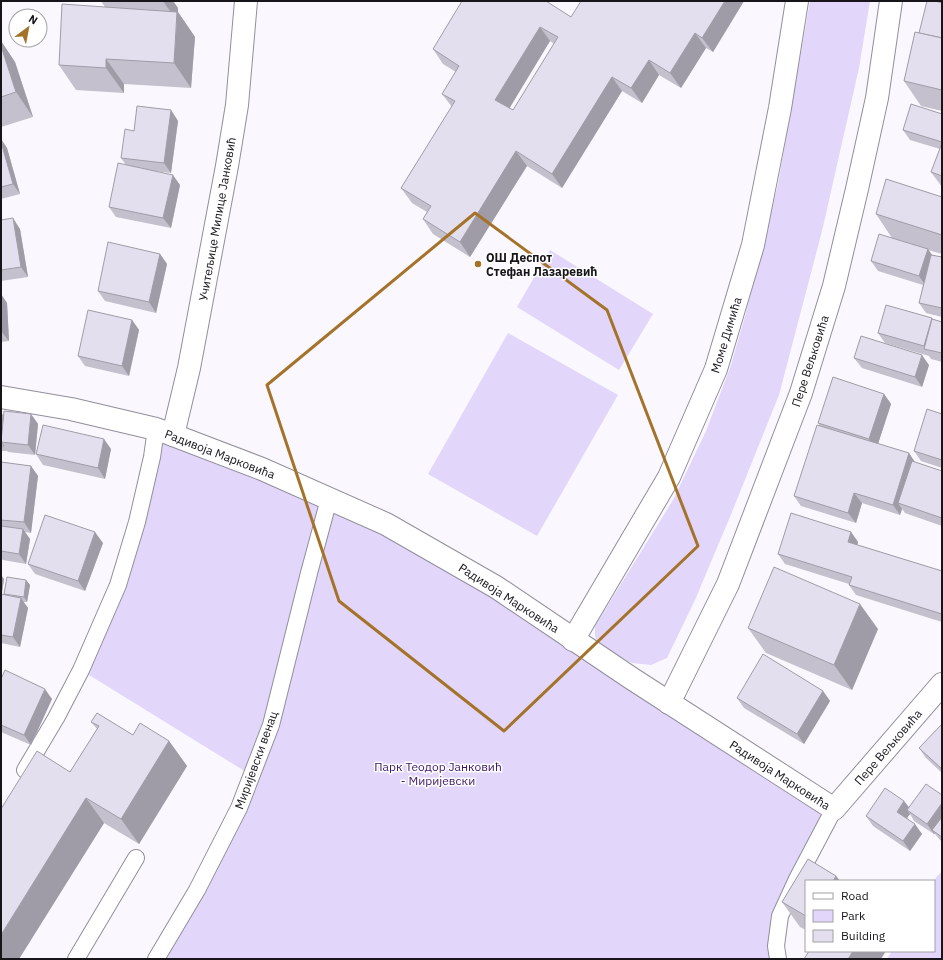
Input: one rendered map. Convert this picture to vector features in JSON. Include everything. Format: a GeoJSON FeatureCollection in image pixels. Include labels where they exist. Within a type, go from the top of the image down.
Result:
{"type":"FeatureCollection","features":[{"type":"Feature","properties":{"kind":"street","name":"Учитељице Милице Јанковић"},"geometry":{"type":"LineString","coordinates":[[165,432],[189,368],[227,166],[237,105],[246,1]]}},
{"type":"Feature","properties":{"kind":"street","name":"Моме Димића"},"geometry":{"type":"LineString","coordinates":[[573,640],[669,477],[716,369],[753,245],[780,108],[797,1]]}},
{"type":"Feature","properties":{"kind":"street","name":"Пере Вељковића"},"geometry":{"type":"LineString","coordinates":[[669,703],[728,584],[801,394],[834,286],[855,196],[877,98],[891,1]]}},
{"type":"Feature","properties":{"kind":"street","name":"Радивоја Марковића"},"geometry":{"type":"LineString","coordinates":[[1,397],[71,409],[165,432],[262,469],[386,524],[496,587],[573,640],[834,809]]}},
{"type":"Feature","properties":{"kind":"street","name":"Пере Вељковића"},"geometry":{"type":"LineString","coordinates":[[834,809],[942,684]]}},
{"type":"Feature","properties":{"kind":"lane"},"geometry":{"type":"LineString","coordinates":[[18,782],[49,730],[81,670],[118,586],[137,522],[152,456],[165,432]]}},
{"type":"Feature","properties":{"kind":"lane","name":"Миријевски венац"},"geometry":{"type":"LineString","coordinates":[[156,959],[196,890],[239,808],[271,725],[329,499]]}},
{"type":"Feature","properties":{"kind":"lane","name":"Радивоја Марковића"},"geometry":{"type":"LineString","coordinates":[[778,959],[776,946],[780,916],[797,879],[834,809]]}},
{"type":"Feature","properties":{"kind":"lane"},"geometry":{"type":"LineString","coordinates":[[76,959],[136,858]]}},
{"type":"Feature","properties":{"kind":"highlighted area"},"geometry":{"type":"Polygon","coordinates":[[[475,213],[607,310],[698,546],[504,731],[339,601],[267,385],[475,213]]]}},
{"type":"Feature","properties":{"kind":"green space"},"geometry":{"type":"Polygon","coordinates":[[[810,1],[870,1],[859,68],[822,231],[779,395],[695,600],[667,658],[651,665],[632,663],[603,648],[598,643],[595,636],[595,626],[673,500],[706,431],[730,368],[746,313],[778,184],[810,1]]]}},
{"type":"Feature","properties":{"kind":"green space"},"geometry":{"type":"Polygon","coordinates":[[[550,250],[653,314],[619,370],[517,307],[550,250]]]}},
{"type":"Feature","properties":{"kind":"green space"},"geometry":{"type":"Polygon","coordinates":[[[508,333],[618,395],[537,536],[428,474],[508,333]]]}},
{"type":"Feature","properties":{"kind":"green space","name":"Парк Теодор Јанковић - Миријевски"},"geometry":{"type":"Polygon","coordinates":[[[156,429],[386,524],[834,809],[786,903],[779,959],[156,959],[251,775],[81,670],[118,585],[156,429]]]}},
{"type":"Feature","properties":{"kind":"green space"},"geometry":{"type":"Polygon","coordinates":[[[942,872],[942,959],[887,959],[891,952],[935,952],[935,880],[942,872]]]}},
{"type":"Feature","properties":{"kind":"building"},"geometry":{"type":"Polygon","coordinates":[[[462,1],[546,1],[571,17],[581,1],[725,1],[702,38],[695,33],[670,73],[649,60],[631,88],[612,77],[552,174],[516,151],[460,242],[423,219],[431,206],[401,188],[455,101],[442,94],[459,66],[433,49],[462,1]],[[540,27],[495,100],[513,110],[558,37],[540,27]]]}},
{"type":"Feature","properties":{"kind":"building"},"geometry":{"type":"Polygon","coordinates":[[[927,1],[942,3],[942,38],[919,33],[927,1]]]}},
{"type":"Feature","properties":{"kind":"building"},"geometry":{"type":"Polygon","coordinates":[[[62,4],[177,12],[174,63],[106,59],[106,68],[59,65],[62,4]]]}},
{"type":"Feature","properties":{"kind":"building"},"geometry":{"type":"Polygon","coordinates":[[[915,32],[942,38],[942,90],[904,81],[915,32]]]}},
{"type":"Feature","properties":{"kind":"building"},"geometry":{"type":"Polygon","coordinates":[[[1,46],[16,92],[1,97],[1,46]]]}},
{"type":"Feature","properties":{"kind":"building"},"geometry":{"type":"Polygon","coordinates":[[[911,104],[942,114],[942,142],[903,130],[911,104]]]}},
{"type":"Feature","properties":{"kind":"building"},"geometry":{"type":"Polygon","coordinates":[[[137,106],[171,110],[164,163],[121,158],[125,129],[134,131],[137,106]]]}},
{"type":"Feature","properties":{"kind":"building"},"geometry":{"type":"Polygon","coordinates":[[[1,142],[13,184],[1,187],[1,142]]]}},
{"type":"Feature","properties":{"kind":"building"},"geometry":{"type":"Polygon","coordinates":[[[942,143],[942,176],[931,172],[942,143]]]}},
{"type":"Feature","properties":{"kind":"building"},"geometry":{"type":"Polygon","coordinates":[[[118,163],[173,175],[163,218],[109,207],[118,163]]]}},
{"type":"Feature","properties":{"kind":"building"},"geometry":{"type":"Polygon","coordinates":[[[886,179],[942,197],[942,235],[876,214],[886,179]]]}},
{"type":"Feature","properties":{"kind":"building"},"geometry":{"type":"Polygon","coordinates":[[[13,218],[21,267],[1,270],[1,220],[13,218]]]}},
{"type":"Feature","properties":{"kind":"building"},"geometry":{"type":"Polygon","coordinates":[[[879,234],[928,249],[919,276],[871,261],[879,234]]]}},
{"type":"Feature","properties":{"kind":"building"},"geometry":{"type":"Polygon","coordinates":[[[108,242],[160,254],[149,302],[98,291],[108,242]]]}},
{"type":"Feature","properties":{"kind":"building"},"geometry":{"type":"Polygon","coordinates":[[[931,255],[942,257],[942,308],[919,303],[931,255]]]}},
{"type":"Feature","properties":{"kind":"building"},"geometry":{"type":"Polygon","coordinates":[[[886,305],[932,318],[924,346],[878,333],[886,305]]]}},
{"type":"Feature","properties":{"kind":"building"},"geometry":{"type":"Polygon","coordinates":[[[88,310],[132,320],[122,366],[78,356],[88,310]]]}},
{"type":"Feature","properties":{"kind":"building"},"geometry":{"type":"Polygon","coordinates":[[[932,319],[942,322],[942,353],[924,349],[932,319]]]}},
{"type":"Feature","properties":{"kind":"building"},"geometry":{"type":"Polygon","coordinates":[[[861,336],[922,355],[915,377],[854,358],[861,336]]]}},
{"type":"Feature","properties":{"kind":"building"},"geometry":{"type":"Polygon","coordinates":[[[833,377],[884,394],[869,439],[818,423],[833,377]]]}},
{"type":"Feature","properties":{"kind":"building"},"geometry":{"type":"Polygon","coordinates":[[[927,409],[942,414],[942,460],[914,451],[927,409]]]}},
{"type":"Feature","properties":{"kind":"building"},"geometry":{"type":"Polygon","coordinates":[[[4,411],[31,414],[28,445],[1,442],[4,411]]]}},
{"type":"Feature","properties":{"kind":"building"},"geometry":{"type":"Polygon","coordinates":[[[1,415],[3,415],[1,438],[1,415]]]}},
{"type":"Feature","properties":{"kind":"building"},"geometry":{"type":"Polygon","coordinates":[[[43,425],[104,439],[98,468],[36,454],[43,425]]]}},
{"type":"Feature","properties":{"kind":"building"},"geometry":{"type":"Polygon","coordinates":[[[817,425],[909,453],[893,505],[854,493],[848,513],[794,496],[817,425]]]}},
{"type":"Feature","properties":{"kind":"building"},"geometry":{"type":"Polygon","coordinates":[[[912,461],[942,471],[942,518],[898,503],[912,461]]]}},
{"type":"Feature","properties":{"kind":"building"},"geometry":{"type":"Polygon","coordinates":[[[1,462],[31,466],[24,522],[1,520],[1,462]]]}},
{"type":"Feature","properties":{"kind":"building"},"geometry":{"type":"Polygon","coordinates":[[[791,513],[851,532],[848,542],[942,571],[942,614],[849,585],[852,577],[778,554],[791,513]]]}},
{"type":"Feature","properties":{"kind":"building"},"geometry":{"type":"Polygon","coordinates":[[[45,515],[95,532],[78,581],[28,564],[45,515]]]}},
{"type":"Feature","properties":{"kind":"building"},"geometry":{"type":"Polygon","coordinates":[[[1,526],[23,529],[19,554],[1,551],[1,526]]]}},
{"type":"Feature","properties":{"kind":"building"},"geometry":{"type":"Polygon","coordinates":[[[774,567],[860,604],[834,665],[748,628],[774,567]]]}},
{"type":"Feature","properties":{"kind":"building"},"geometry":{"type":"Polygon","coordinates":[[[7,577],[26,580],[24,597],[4,594],[7,577]]]}},
{"type":"Feature","properties":{"kind":"building"},"geometry":{"type":"Polygon","coordinates":[[[1,594],[21,598],[13,637],[1,635],[1,594]]]}},
{"type":"Feature","properties":{"kind":"building"},"geometry":{"type":"Polygon","coordinates":[[[763,654],[823,691],[797,734],[737,698],[763,654]]]}},
{"type":"Feature","properties":{"kind":"building"},"geometry":{"type":"Polygon","coordinates":[[[5,670],[45,689],[24,735],[1,725],[1,679],[5,670]]]}},
{"type":"Feature","properties":{"kind":"building"},"geometry":{"type":"Polygon","coordinates":[[[97,713],[133,735],[140,723],[169,741],[121,819],[86,798],[1,935],[1,809],[37,751],[70,772],[99,726],[91,722],[97,713]]]}},
{"type":"Feature","properties":{"kind":"building"},"geometry":{"type":"Polygon","coordinates":[[[942,724],[942,769],[919,748],[942,724]]]}},
{"type":"Feature","properties":{"kind":"building"},"geometry":{"type":"Polygon","coordinates":[[[926,784],[942,795],[942,803],[927,824],[907,810],[926,784]]]}},
{"type":"Feature","properties":{"kind":"building"},"geometry":{"type":"Polygon","coordinates":[[[885,788],[904,801],[897,812],[915,824],[903,841],[866,816],[885,788]]]}},
{"type":"Feature","properties":{"kind":"building"},"geometry":{"type":"Polygon","coordinates":[[[942,817],[942,837],[932,830],[942,817]]]}},
{"type":"Feature","properties":{"kind":"building"},"geometry":{"type":"Polygon","coordinates":[[[808,859],[836,876],[834,880],[805,880],[805,915],[782,902],[808,859]]]}},
{"type":"Feature","properties":{"kind":"building"},"geometry":{"type":"Polygon","coordinates":[[[808,952],[852,952],[848,959],[804,959],[808,952]]]}},
{"type":"Feature","properties":{"kind":"place","name":"ОШ Деспот Стефан Лазаревић"},"geometry":{"type":"Point","coordinates":[478,264]}}]}
